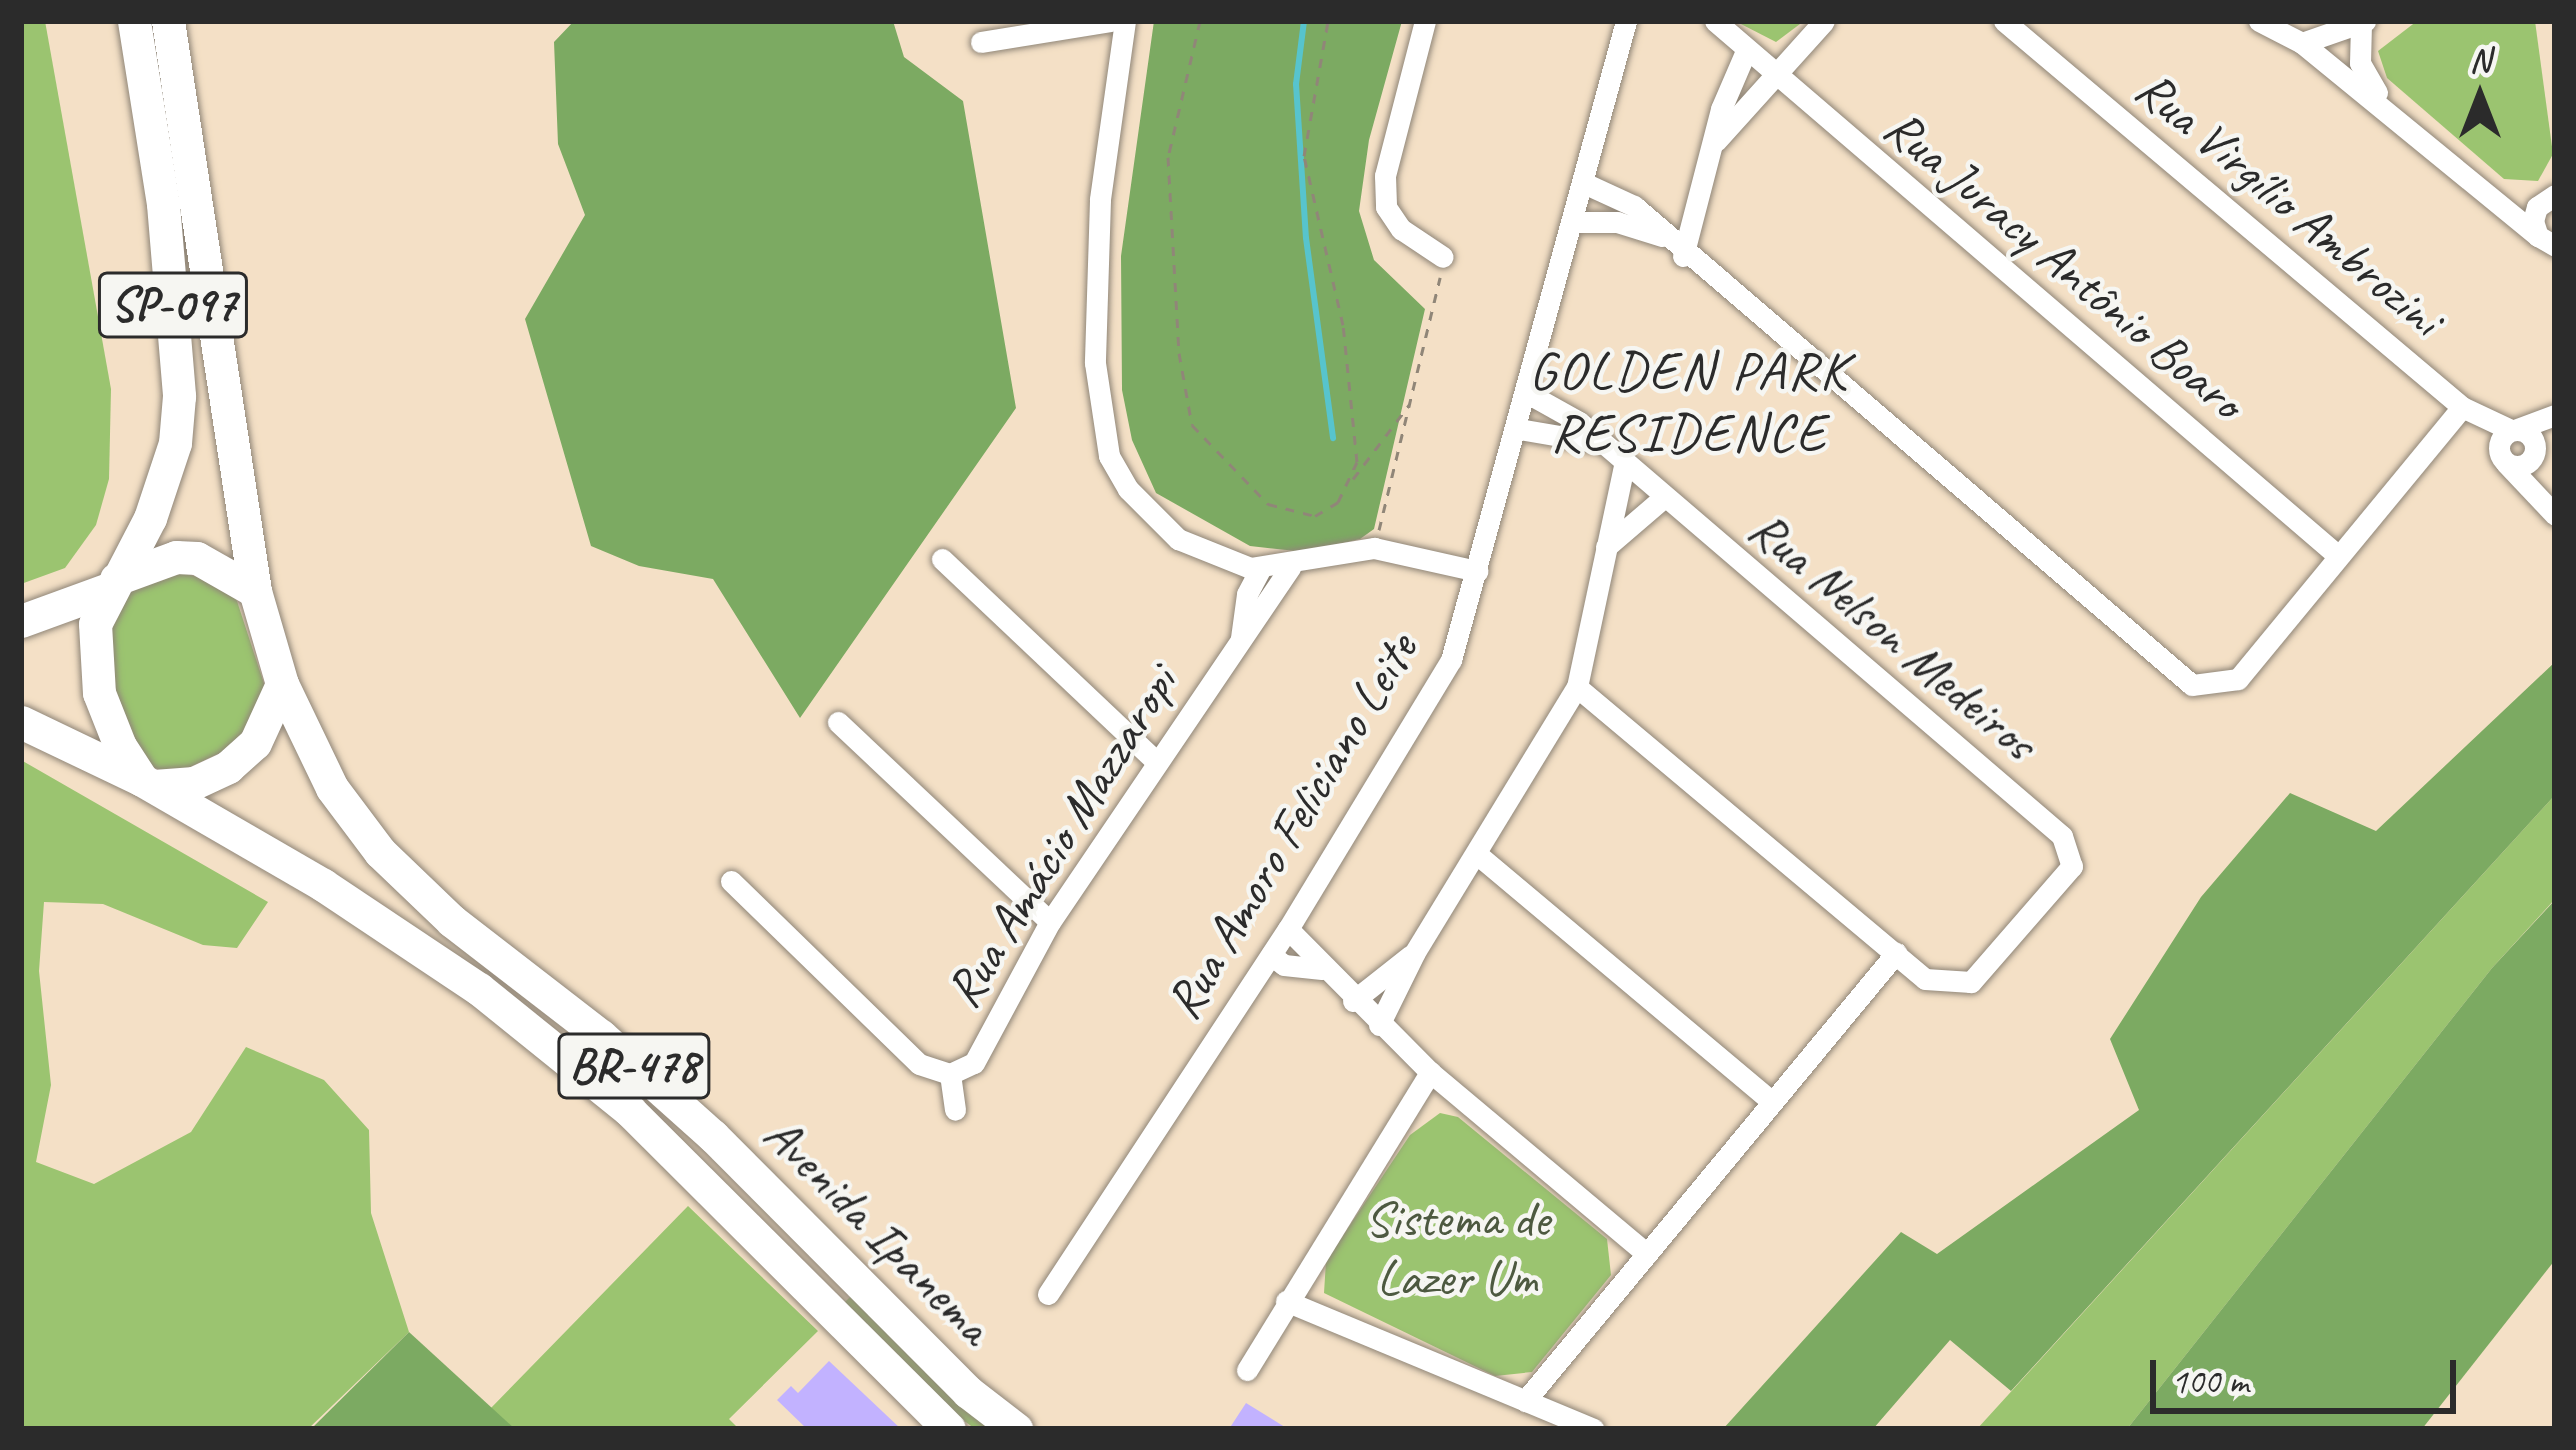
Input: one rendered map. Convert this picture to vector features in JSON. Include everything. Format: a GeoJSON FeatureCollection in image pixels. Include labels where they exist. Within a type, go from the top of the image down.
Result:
{"type":"FeatureCollection","features":[{"type":"Feature","properties":{"kind":"main road","name":"SP-097"},"geometry":{"type":"LineString","coordinates":[[113,584],[154,508],[175,443],[179,396],[163,204],[134,21]]}},
{"type":"Feature","properties":{"kind":"main road","name":"SP-097"},"geometry":{"type":"LineString","coordinates":[[168,21],[255,590]]}},
{"type":"Feature","properties":{"kind":"main road"},"geometry":{"type":"LineString","coordinates":[[21,621],[164,560],[197,558],[255,590]]}},
{"type":"Feature","properties":{"kind":"main road"},"geometry":{"type":"LineString","coordinates":[[113,584],[95,624],[99,693],[148,783],[194,783],[228,767],[255,742],[282,684]]}},
{"type":"Feature","properties":{"kind":"main road","name":"Avenida Ipanema"},"geometry":{"type":"LineString","coordinates":[[255,590],[282,684],[332,788],[380,852],[452,921],[601,1036],[713,1136],[968,1392],[1016,1429]]}},
{"type":"Feature","properties":{"kind":"main road","name":"Avenida Ipanema"},"geometry":{"type":"LineString","coordinates":[[21,722],[148,783],[323,885],[543,1041],[630,1111],[949,1429]]}},
{"type":"Feature","properties":{"kind":"street"},"geometry":{"type":"LineString","coordinates":[[981,42],[1110,21]]}},
{"type":"Feature","properties":{"kind":"street"},"geometry":{"type":"LineString","coordinates":[[1125,21],[1100,200],[1101,422],[1128,489],[1178,539],[1256,576],[1374,548],[1478,571]]}},
{"type":"Feature","properties":{"kind":"street"},"geometry":{"type":"LineString","coordinates":[[1425,21],[1384,176],[1386,207],[1401,229],[1443,257]]}},
{"type":"Feature","properties":{"kind":"street","name":"Rua Amoro Feliciano Leite"},"geometry":{"type":"LineString","coordinates":[[1048,1294],[1431,703],[1478,571],[1519,429],[1626,21]]}},
{"type":"Feature","properties":{"kind":"street","name":"Rua Juracy Antônio Boaro"},"geometry":{"type":"LineString","coordinates":[[1695,21],[1741,46]]}},
{"type":"Feature","properties":{"kind":"street","name":"Rua Juracy Antônio Boaro"},"geometry":{"type":"LineString","coordinates":[[1715,21],[1773,76],[2336,554]]}},
{"type":"Feature","properties":{"kind":"street"},"geometry":{"type":"LineString","coordinates":[[1715,141],[1823,21]]}},
{"type":"Feature","properties":{"kind":"street","name":"Rua Virgílio Ambrozini"},"geometry":{"type":"LineString","coordinates":[[2004,21],[2462,407],[2553,512]]}},
{"type":"Feature","properties":{"kind":"street"},"geometry":{"type":"LineString","coordinates":[[2259,21],[2302,44],[2384,104],[2549,245]]}},
{"type":"Feature","properties":{"kind":"street"},"geometry":{"type":"LineString","coordinates":[[2302,44],[2363,22],[2360,63],[2384,104]]}},
{"type":"Feature","properties":{"kind":"street"},"geometry":{"type":"LineString","coordinates":[[1683,256],[1741,46]]}},
{"type":"Feature","properties":{"kind":"street"},"geometry":{"type":"LineString","coordinates":[[1586,184],[1634,206],[1683,256],[2192,686],[2217,688],[2238,679],[2336,554],[2462,407]]}},
{"type":"Feature","properties":{"kind":"street"},"geometry":{"type":"LineString","coordinates":[[2481,186],[2513,200],[2550,196]]}},
{"type":"Feature","properties":{"kind":"street"},"geometry":{"type":"LineString","coordinates":[[2549,245],[2534,214],[2550,196]]}},
{"type":"Feature","properties":{"kind":"street"},"geometry":{"type":"LineString","coordinates":[[1575,222],[1617,222],[1662,236]]}},
{"type":"Feature","properties":{"kind":"street","name":"Rua Nelson Medeiros"},"geometry":{"type":"LineString","coordinates":[[1528,394],[1561,408],[1595,442],[2062,836],[2072,854],[2067,876],[1981,974],[1955,987],[1924,979],[1895,953]]}},
{"type":"Feature","properties":{"kind":"street","name":"Rua Virgílio Ambrozini"},"geometry":{"type":"LineString","coordinates":[[2462,407],[2514,430]]}},
{"type":"Feature","properties":{"kind":"street"},"geometry":{"type":"LineString","coordinates":[[2555,418],[2535,453],[2521,466],[2504,460],[2499,442],[2514,430],[2555,418]]}},
{"type":"Feature","properties":{"kind":"street","name":"Rua Nelson Medeiros"},"geometry":{"type":"LineString","coordinates":[[1519,429],[1595,442]]}},
{"type":"Feature","properties":{"kind":"street"},"geometry":{"type":"LineString","coordinates":[[2514,430],[2532,437],[2535,453]]}},
{"type":"Feature","properties":{"kind":"street","name":"Rua Virgílio Ambrozini"},"geometry":{"type":"LineString","coordinates":[[2535,453],[2553,512]]}},
{"type":"Feature","properties":{"kind":"street"},"geometry":{"type":"LineString","coordinates":[[1378,1025],[1415,952],[1577,687],[1624,466]]}},
{"type":"Feature","properties":{"kind":"street"},"geometry":{"type":"LineString","coordinates":[[1606,547],[1662,499]]}},
{"type":"Feature","properties":{"kind":"street"},"geometry":{"type":"LineString","coordinates":[[942,560],[1157,762]]}},
{"type":"Feature","properties":{"kind":"street","name":"Rua Amácio Mazzaropi"},"geometry":{"type":"LineString","coordinates":[[950,1074],[974,1063],[1050,922],[1289,567]]}},
{"type":"Feature","properties":{"kind":"street","name":"Rua Amácio Mazzaropi"},"geometry":{"type":"LineString","coordinates":[[1241,638],[1256,576]]}},
{"type":"Feature","properties":{"kind":"street"},"geometry":{"type":"LineString","coordinates":[[1525,1401],[1895,953],[1577,687]]}},
{"type":"Feature","properties":{"kind":"street"},"geometry":{"type":"LineString","coordinates":[[838,722],[1050,922]]}},
{"type":"Feature","properties":{"kind":"street"},"geometry":{"type":"LineString","coordinates":[[1478,855],[1772,1101]]}},
{"type":"Feature","properties":{"kind":"street"},"geometry":{"type":"LineString","coordinates":[[731,880],[920,1064],[950,1074],[956,1110]]}},
{"type":"Feature","properties":{"kind":"street"},"geometry":{"type":"LineString","coordinates":[[1288,929],[1378,1025],[1647,1254]]}},
{"type":"Feature","properties":{"kind":"street"},"geometry":{"type":"LineString","coordinates":[[1353,1001],[1415,952]]}},
{"type":"Feature","properties":{"kind":"street"},"geometry":{"type":"LineString","coordinates":[[1271,955],[1299,969],[1322,969]]}},
{"type":"Feature","properties":{"kind":"street"},"geometry":{"type":"LineString","coordinates":[[1247,1370],[1430,1072]]}},
{"type":"Feature","properties":{"kind":"street"},"geometry":{"type":"LineString","coordinates":[[1286,1301],[1593,1429]]}},
{"type":"Feature","properties":{"kind":"path"},"geometry":{"type":"LineString","coordinates":[[1199,21],[1168,157],[1179,353],[1192,424],[1268,505],[1315,516],[1338,502],[1413,400]]}},
{"type":"Feature","properties":{"kind":"path"},"geometry":{"type":"LineString","coordinates":[[1328,21],[1304,156],[1343,325],[1352,480]]}},
{"type":"Feature","properties":{"kind":"path"},"geometry":{"type":"LineString","coordinates":[[1374,548],[1413,400],[1443,257]]}},
{"type":"Feature","properties":{"kind":"green space"},"geometry":{"type":"Polygon","coordinates":[[[21,21],[45,21],[111,389],[109,479],[96,525],[65,568],[21,584],[21,21]]]}},
{"type":"Feature","properties":{"kind":"green space"},"geometry":{"type":"Polygon","coordinates":[[[574,21],[893,21],[904,57],[963,101],[1016,408],[800,718],[713,579],[639,566],[591,546],[525,319],[585,215],[558,144],[554,42],[574,21]]]}},
{"type":"Feature","properties":{"kind":"green space"},"geometry":{"type":"Polygon","coordinates":[[[1154,21],[1402,21],[1369,140],[1359,211],[1374,260],[1425,309],[1374,529],[1360,539],[1305,552],[1250,546],[1156,493],[1132,440],[1122,390],[1121,256],[1154,21]]]}},
{"type":"Feature","properties":{"kind":"green space"},"geometry":{"type":"Polygon","coordinates":[[[1735,21],[1804,21],[1776,42],[1735,21]]]}},
{"type":"Feature","properties":{"kind":"green space"},"geometry":{"type":"Polygon","coordinates":[[[2417,21],[2535,21],[2553,154],[2538,181],[2504,179],[2387,78],[2378,51],[2417,21]]]}},
{"type":"Feature","properties":{"kind":"green space"},"geometry":{"type":"Polygon","coordinates":[[[178,572],[222,583],[237,601],[269,699],[239,744],[175,774],[152,767],[118,711],[105,641],[123,593],[178,572]]]}},
{"type":"Feature","properties":{"kind":"green space"},"geometry":{"type":"Polygon","coordinates":[[[2555,662],[2555,795],[2011,1391],[1950,1340],[1873,1429],[1723,1429],[1901,1232],[1937,1254],[2139,1110],[2110,1039],[2201,897],[2290,793],[2376,831],[2555,662]]]}},
{"type":"Feature","properties":{"kind":"green space"},"geometry":{"type":"Polygon","coordinates":[[[21,760],[268,902],[237,948],[203,945],[103,904],[44,902],[39,971],[51,1085],[36,1162],[94,1184],[191,1132],[246,1047],[324,1080],[369,1130],[371,1213],[409,1332],[308,1429],[21,1429],[21,760]]]}},
{"type":"Feature","properties":{"kind":"green space"},"geometry":{"type":"Polygon","coordinates":[[[2555,795],[2555,899],[2492,968],[2127,1429],[1977,1429],[2555,795]]]}},
{"type":"Feature","properties":{"kind":"green space"},"geometry":{"type":"Polygon","coordinates":[[[2555,900],[2555,1260],[2422,1429],[2127,1429],[2492,968],[2555,900]]]}},
{"type":"Feature","properties":{"kind":"green space","name":"Sistema de Lazer Um"},"geometry":{"type":"Polygon","coordinates":[[[1440,1113],[1458,1117],[1607,1239],[1611,1275],[1532,1372],[1495,1376],[1324,1293],[1326,1261],[1410,1135],[1440,1113]]]}},
{"type":"Feature","properties":{"kind":"green space"},"geometry":{"type":"Polygon","coordinates":[[[688,1206],[818,1331],[729,1419],[739,1429],[513,1429],[490,1409],[688,1206]]]}},
{"type":"Feature","properties":{"kind":"green space"},"geometry":{"type":"Polygon","coordinates":[[[852,1295],[994,1429],[975,1429],[946,1407],[841,1306],[852,1295]]]}},
{"type":"Feature","properties":{"kind":"green space"},"geometry":{"type":"Polygon","coordinates":[[[409,1332],[515,1429],[311,1429],[409,1332]]]}},
{"type":"Feature","properties":{"kind":"building"},"geometry":{"type":"Polygon","coordinates":[[[829,1361],[901,1429],[807,1429],[777,1400],[791,1386],[798,1393],[829,1361]]]}},
{"type":"Feature","properties":{"kind":"building"},"geometry":{"type":"Polygon","coordinates":[[[1246,1403],[1288,1429],[1229,1429],[1246,1403]]]}},
{"type":"Feature","properties":{"kind":"waterway"},"geometry":{"type":"LineString","coordinates":[[1304,21],[1296,84],[1306,238],[1333,438]]}},
{"type":"Feature","properties":{"kind":"district","name":"GOLDEN PARK RESIDENCE"},"geometry":{"type":"Point","coordinates":[1689,401]}}]}
